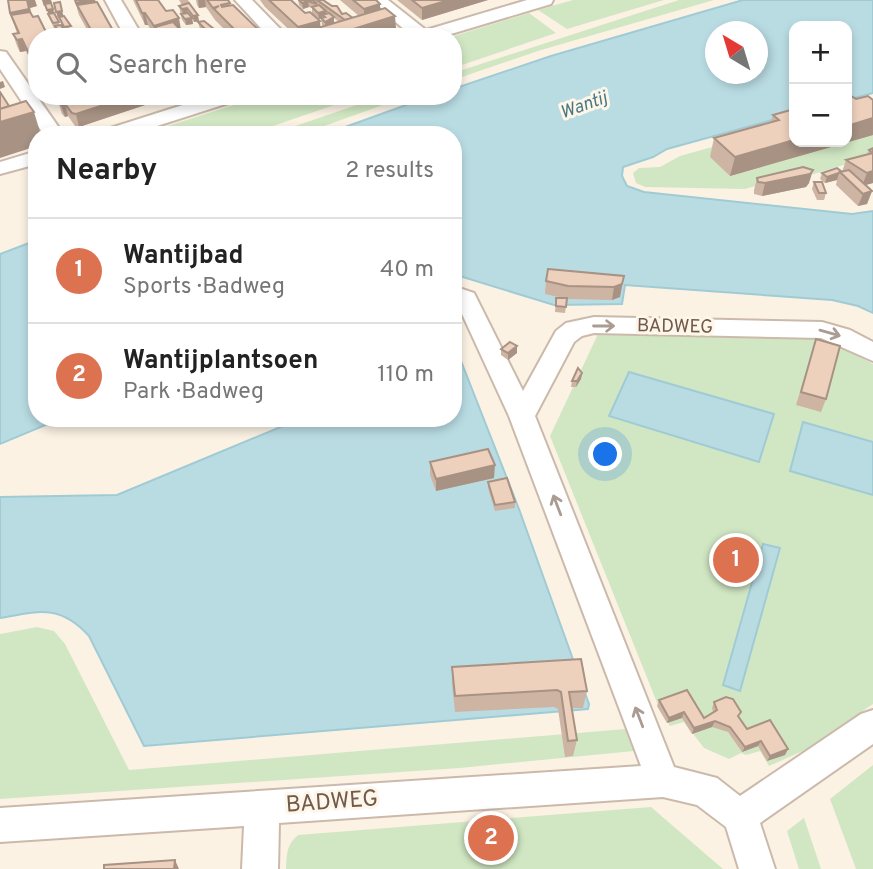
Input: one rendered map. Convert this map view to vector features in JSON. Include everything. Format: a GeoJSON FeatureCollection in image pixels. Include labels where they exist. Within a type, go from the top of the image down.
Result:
{"type":"FeatureCollection","features":[{"type":"Feature","properties":{"kind":"street"},"geometry":{"type":"LineString","coordinates":[[113,0],[129,28]]}},
{"type":"Feature","properties":{"kind":"street"},"geometry":{"type":"LineString","coordinates":[[243,0],[270,28]]}},
{"type":"Feature","properties":{"kind":"street"},"geometry":{"type":"LineString","coordinates":[[379,0],[412,28]]}},
{"type":"Feature","properties":{"kind":"street"},"geometry":{"type":"LineString","coordinates":[[449,28],[521,3],[545,0]]}},
{"type":"Feature","properties":{"kind":"street"},"geometry":{"type":"LineString","coordinates":[[1,58],[28,97]]}},
{"type":"Feature","properties":{"kind":"street"},"geometry":{"type":"LineString","coordinates":[[33,105],[48,126]]}},
{"type":"Feature","properties":{"kind":"street"},"geometry":{"type":"LineString","coordinates":[[130,126],[183,105]]}},
{"type":"Feature","properties":{"kind":"street"},"geometry":{"type":"LineString","coordinates":[[0,168],[28,160]]}},
{"type":"Feature","properties":{"kind":"street"},"geometry":{"type":"LineString","coordinates":[[462,297],[466,298],[522,416],[663,781]]}},
{"type":"Feature","properties":{"kind":"street","name":"BADWEG"},"geometry":{"type":"LineString","coordinates":[[522,416],[565,337],[574,329],[594,325],[822,330],[841,336],[873,353]]}},
{"type":"Feature","properties":{"kind":"street"},"geometry":{"type":"LineString","coordinates":[[757,869],[740,816],[873,725]]}},
{"type":"Feature","properties":{"kind":"street","name":"BADWEG"},"geometry":{"type":"LineString","coordinates":[[0,825],[663,781],[705,790],[740,816]]}},
{"type":"Feature","properties":{"kind":"street"},"geometry":{"type":"LineString","coordinates":[[260,869],[262,808]]}},
{"type":"Feature","properties":{"kind":"green space"},"geometry":{"type":"Polygon","coordinates":[[[573,0],[664,0],[567,29],[538,10],[573,0]]]}},
{"type":"Feature","properties":{"kind":"green space"},"geometry":{"type":"Polygon","coordinates":[[[679,0],[714,0],[541,50],[462,77],[462,70],[679,0]]]}},
{"type":"Feature","properties":{"kind":"green space"},"geometry":{"type":"Polygon","coordinates":[[[529,13],[556,33],[462,65],[462,34],[529,13]]]}},
{"type":"Feature","properties":{"kind":"green space"},"geometry":{"type":"Polygon","coordinates":[[[873,102],[873,156],[804,177],[800,173],[745,189],[645,187],[636,183],[633,173],[639,168],[660,167],[680,156],[789,125],[789,147],[852,147],[852,134],[873,102]]]}},
{"type":"Feature","properties":{"kind":"green space"},"geometry":{"type":"Polygon","coordinates":[[[234,105],[334,105],[273,126],[167,126],[234,105]]]}},
{"type":"Feature","properties":{"kind":"green space"},"geometry":{"type":"Polygon","coordinates":[[[357,105],[383,105],[324,126],[295,126],[357,105]]]}},
{"type":"Feature","properties":{"kind":"green space"},"geometry":{"type":"Polygon","coordinates":[[[598,334],[827,339],[873,364],[873,704],[805,750],[769,766],[760,751],[746,755],[741,753],[729,759],[704,748],[684,722],[670,726],[658,705],[550,436],[598,334]]]}},
{"type":"Feature","properties":{"kind":"green space"},"geometry":{"type":"Polygon","coordinates":[[[37,627],[54,631],[65,644],[129,770],[626,729],[634,751],[460,768],[0,799],[0,634],[37,627]]]}},
{"type":"Feature","properties":{"kind":"green space"},"geometry":{"type":"Polygon","coordinates":[[[873,765],[873,869],[856,869],[830,799],[873,765]]]}},
{"type":"Feature","properties":{"kind":"green space"},"geometry":{"type":"Polygon","coordinates":[[[651,807],[723,869],[286,869],[289,846],[298,835],[651,807]]]}},
{"type":"Feature","properties":{"kind":"green space"},"geometry":{"type":"Polygon","coordinates":[[[804,818],[821,869],[799,869],[787,831],[804,818]]]}},
{"type":"Feature","properties":{"kind":"water","name":"Wantij"},"geometry":{"type":"Polygon","coordinates":[[[743,0],[873,0],[873,93],[852,99],[852,21],[789,21],[789,115],[667,149],[653,157],[623,167],[622,176],[627,186],[644,192],[852,214],[873,211],[873,313],[858,306],[832,300],[625,285],[622,304],[554,305],[462,277],[462,126],[348,126],[406,105],[462,105],[462,86],[551,56],[743,0]]]}},
{"type":"Feature","properties":{"kind":"water"},"geometry":{"type":"Polygon","coordinates":[[[28,243],[28,427],[41,427],[0,444],[0,254],[28,243]]]}},
{"type":"Feature","properties":{"kind":"water"},"geometry":{"type":"Polygon","coordinates":[[[462,364],[519,509],[589,704],[588,709],[144,746],[89,636],[78,626],[58,614],[48,612],[0,618],[0,497],[117,495],[280,427],[462,427],[462,364]]]}},
{"type":"Feature","properties":{"kind":"water"},"geometry":{"type":"Polygon","coordinates":[[[629,372],[774,414],[759,462],[609,416],[629,372]]]}},
{"type":"Feature","properties":{"kind":"water"},"geometry":{"type":"Polygon","coordinates":[[[803,422],[873,442],[873,495],[790,471],[803,422]]]}},
{"type":"Feature","properties":{"kind":"water"},"geometry":{"type":"Polygon","coordinates":[[[763,544],[780,548],[740,691],[723,685],[763,544]]]}},
{"type":"Feature","properties":{"kind":"building"},"geometry":{"type":"Polygon","coordinates":[[[8,0],[27,0],[29,9],[10,13],[8,0]]]}},
{"type":"Feature","properties":{"kind":"building"},"geometry":{"type":"Polygon","coordinates":[[[136,0],[158,0],[166,11],[173,10],[179,18],[154,26],[145,13],[142,13],[136,0]]]}},
{"type":"Feature","properties":{"kind":"building"},"geometry":{"type":"Polygon","coordinates":[[[207,0],[228,0],[230,3],[221,5],[222,7],[233,5],[257,28],[233,28],[214,9],[219,6],[213,8],[207,0]]]}},
{"type":"Feature","properties":{"kind":"building"},"geometry":{"type":"Polygon","coordinates":[[[269,0],[291,0],[305,13],[310,12],[320,21],[298,27],[269,0]]]}},
{"type":"Feature","properties":{"kind":"building"},"geometry":{"type":"Polygon","coordinates":[[[299,0],[313,0],[317,4],[308,1],[302,3],[299,0]]]}},
{"type":"Feature","properties":{"kind":"building"},"geometry":{"type":"Polygon","coordinates":[[[317,0],[337,6],[342,14],[346,13],[353,18],[345,20],[317,0]]]}},
{"type":"Feature","properties":{"kind":"building"},"geometry":{"type":"Polygon","coordinates":[[[353,0],[376,0],[380,4],[364,9],[353,0]]]}},
{"type":"Feature","properties":{"kind":"building"},"geometry":{"type":"Polygon","coordinates":[[[412,0],[449,0],[422,8],[412,0]]]}},
{"type":"Feature","properties":{"kind":"building"},"geometry":{"type":"Polygon","coordinates":[[[60,2],[62,11],[56,12],[54,3],[60,2]]]}},
{"type":"Feature","properties":{"kind":"building"},"geometry":{"type":"Polygon","coordinates":[[[97,2],[112,28],[90,28],[77,5],[97,2]]]}},
{"type":"Feature","properties":{"kind":"building"},"geometry":{"type":"Polygon","coordinates":[[[51,3],[53,9],[47,10],[45,4],[51,3]]]}},
{"type":"Feature","properties":{"kind":"building"},"geometry":{"type":"Polygon","coordinates":[[[189,3],[198,15],[193,16],[187,8],[182,9],[179,6],[189,3]]]}},
{"type":"Feature","properties":{"kind":"building"},"geometry":{"type":"Polygon","coordinates":[[[319,5],[326,11],[318,13],[312,7],[319,5]]]}},
{"type":"Feature","properties":{"kind":"building"},"geometry":{"type":"Polygon","coordinates":[[[385,8],[395,16],[357,28],[318,28],[385,8]]]}},
{"type":"Feature","properties":{"kind":"building"},"geometry":{"type":"Polygon","coordinates":[[[30,12],[33,17],[38,16],[44,28],[28,28],[28,52],[22,39],[17,40],[13,34],[19,33],[11,15],[30,12]]]}},
{"type":"Feature","properties":{"kind":"building"},"geometry":{"type":"Polygon","coordinates":[[[54,13],[59,22],[53,23],[48,14],[54,13]]]}},
{"type":"Feature","properties":{"kind":"building"},"geometry":{"type":"Polygon","coordinates":[[[188,13],[192,18],[185,19],[181,14],[188,13]]]}},
{"type":"Feature","properties":{"kind":"building"},"geometry":{"type":"Polygon","coordinates":[[[329,13],[334,17],[325,22],[321,18],[325,17],[322,15],[329,13]]]}},
{"type":"Feature","properties":{"kind":"building"},"geometry":{"type":"Polygon","coordinates":[[[64,16],[71,26],[64,27],[59,17],[64,16]]]}},
{"type":"Feature","properties":{"kind":"building"},"geometry":{"type":"Polygon","coordinates":[[[204,21],[213,28],[204,28],[198,22],[204,21]]]}},
{"type":"Feature","properties":{"kind":"building"},"geometry":{"type":"Polygon","coordinates":[[[173,22],[179,28],[156,28],[173,22]]]}},
{"type":"Feature","properties":{"kind":"building"},"geometry":{"type":"Polygon","coordinates":[[[0,92],[9,106],[0,109],[0,92]]]}},
{"type":"Feature","properties":{"kind":"building"},"geometry":{"type":"Polygon","coordinates":[[[868,96],[873,100],[873,118],[852,124],[852,97],[856,99],[868,96]]]}},
{"type":"Feature","properties":{"kind":"building"},"geometry":{"type":"Polygon","coordinates":[[[26,101],[34,112],[0,122],[0,109],[26,101]]]}},
{"type":"Feature","properties":{"kind":"building"},"geometry":{"type":"Polygon","coordinates":[[[66,105],[104,105],[76,114],[66,105]]]}},
{"type":"Feature","properties":{"kind":"building"},"geometry":{"type":"Polygon","coordinates":[[[789,110],[789,141],[735,157],[714,138],[779,120],[773,115],[789,110]]]}},
{"type":"Feature","properties":{"kind":"building"},"geometry":{"type":"Polygon","coordinates":[[[873,153],[873,171],[867,173],[846,160],[873,153]]]}},
{"type":"Feature","properties":{"kind":"building"},"geometry":{"type":"Polygon","coordinates":[[[803,167],[813,170],[810,174],[758,182],[757,178],[803,167]]]}},
{"type":"Feature","properties":{"kind":"building"},"geometry":{"type":"Polygon","coordinates":[[[837,168],[842,172],[827,177],[822,173],[837,168]]]}},
{"type":"Feature","properties":{"kind":"building"},"geometry":{"type":"Polygon","coordinates":[[[849,170],[872,191],[863,194],[840,172],[849,170]]]}},
{"type":"Feature","properties":{"kind":"building"},"geometry":{"type":"Polygon","coordinates":[[[814,182],[822,182],[826,193],[819,193],[814,182]]]}},
{"type":"Feature","properties":{"kind":"building"},"geometry":{"type":"Polygon","coordinates":[[[548,269],[624,276],[622,284],[614,287],[568,286],[546,281],[548,269]]]}},
{"type":"Feature","properties":{"kind":"building"},"geometry":{"type":"Polygon","coordinates":[[[556,298],[567,298],[566,307],[556,306],[556,298]]]}},
{"type":"Feature","properties":{"kind":"building"},"geometry":{"type":"Polygon","coordinates":[[[816,339],[840,346],[826,399],[801,392],[816,339]]]}},
{"type":"Feature","properties":{"kind":"building"},"geometry":{"type":"Polygon","coordinates":[[[510,342],[517,346],[508,353],[501,349],[510,342]]]}},
{"type":"Feature","properties":{"kind":"building"},"geometry":{"type":"Polygon","coordinates":[[[578,368],[582,373],[577,381],[572,381],[578,368]]]}},
{"type":"Feature","properties":{"kind":"building"},"geometry":{"type":"Polygon","coordinates":[[[488,449],[495,465],[436,479],[430,462],[488,449]]]}},
{"type":"Feature","properties":{"kind":"building"},"geometry":{"type":"Polygon","coordinates":[[[507,478],[515,502],[495,505],[488,482],[507,478]]]}},
{"type":"Feature","properties":{"kind":"building"},"geometry":{"type":"Polygon","coordinates":[[[581,659],[587,691],[569,692],[577,740],[568,741],[561,692],[557,690],[455,696],[452,667],[581,659]]]}},
{"type":"Feature","properties":{"kind":"building"},"geometry":{"type":"Polygon","coordinates":[[[687,690],[704,718],[717,710],[714,702],[726,697],[733,699],[741,712],[738,716],[747,729],[770,720],[788,749],[770,756],[761,741],[745,747],[730,727],[715,721],[694,728],[684,712],[669,718],[659,700],[687,690]]]}},
{"type":"Feature","properties":{"kind":"building"},"geometry":{"type":"Polygon","coordinates":[[[175,860],[174,869],[104,869],[104,865],[175,860]]]}},
{"type":"Feature","properties":{"kind":"place","name":"Wantijbad"},"geometry":{"type":"Point","coordinates":[736,560]}},
{"type":"Feature","properties":{"kind":"place","name":"Wantijplantsoen"},"geometry":{"type":"Point","coordinates":[491,838]}}]}
